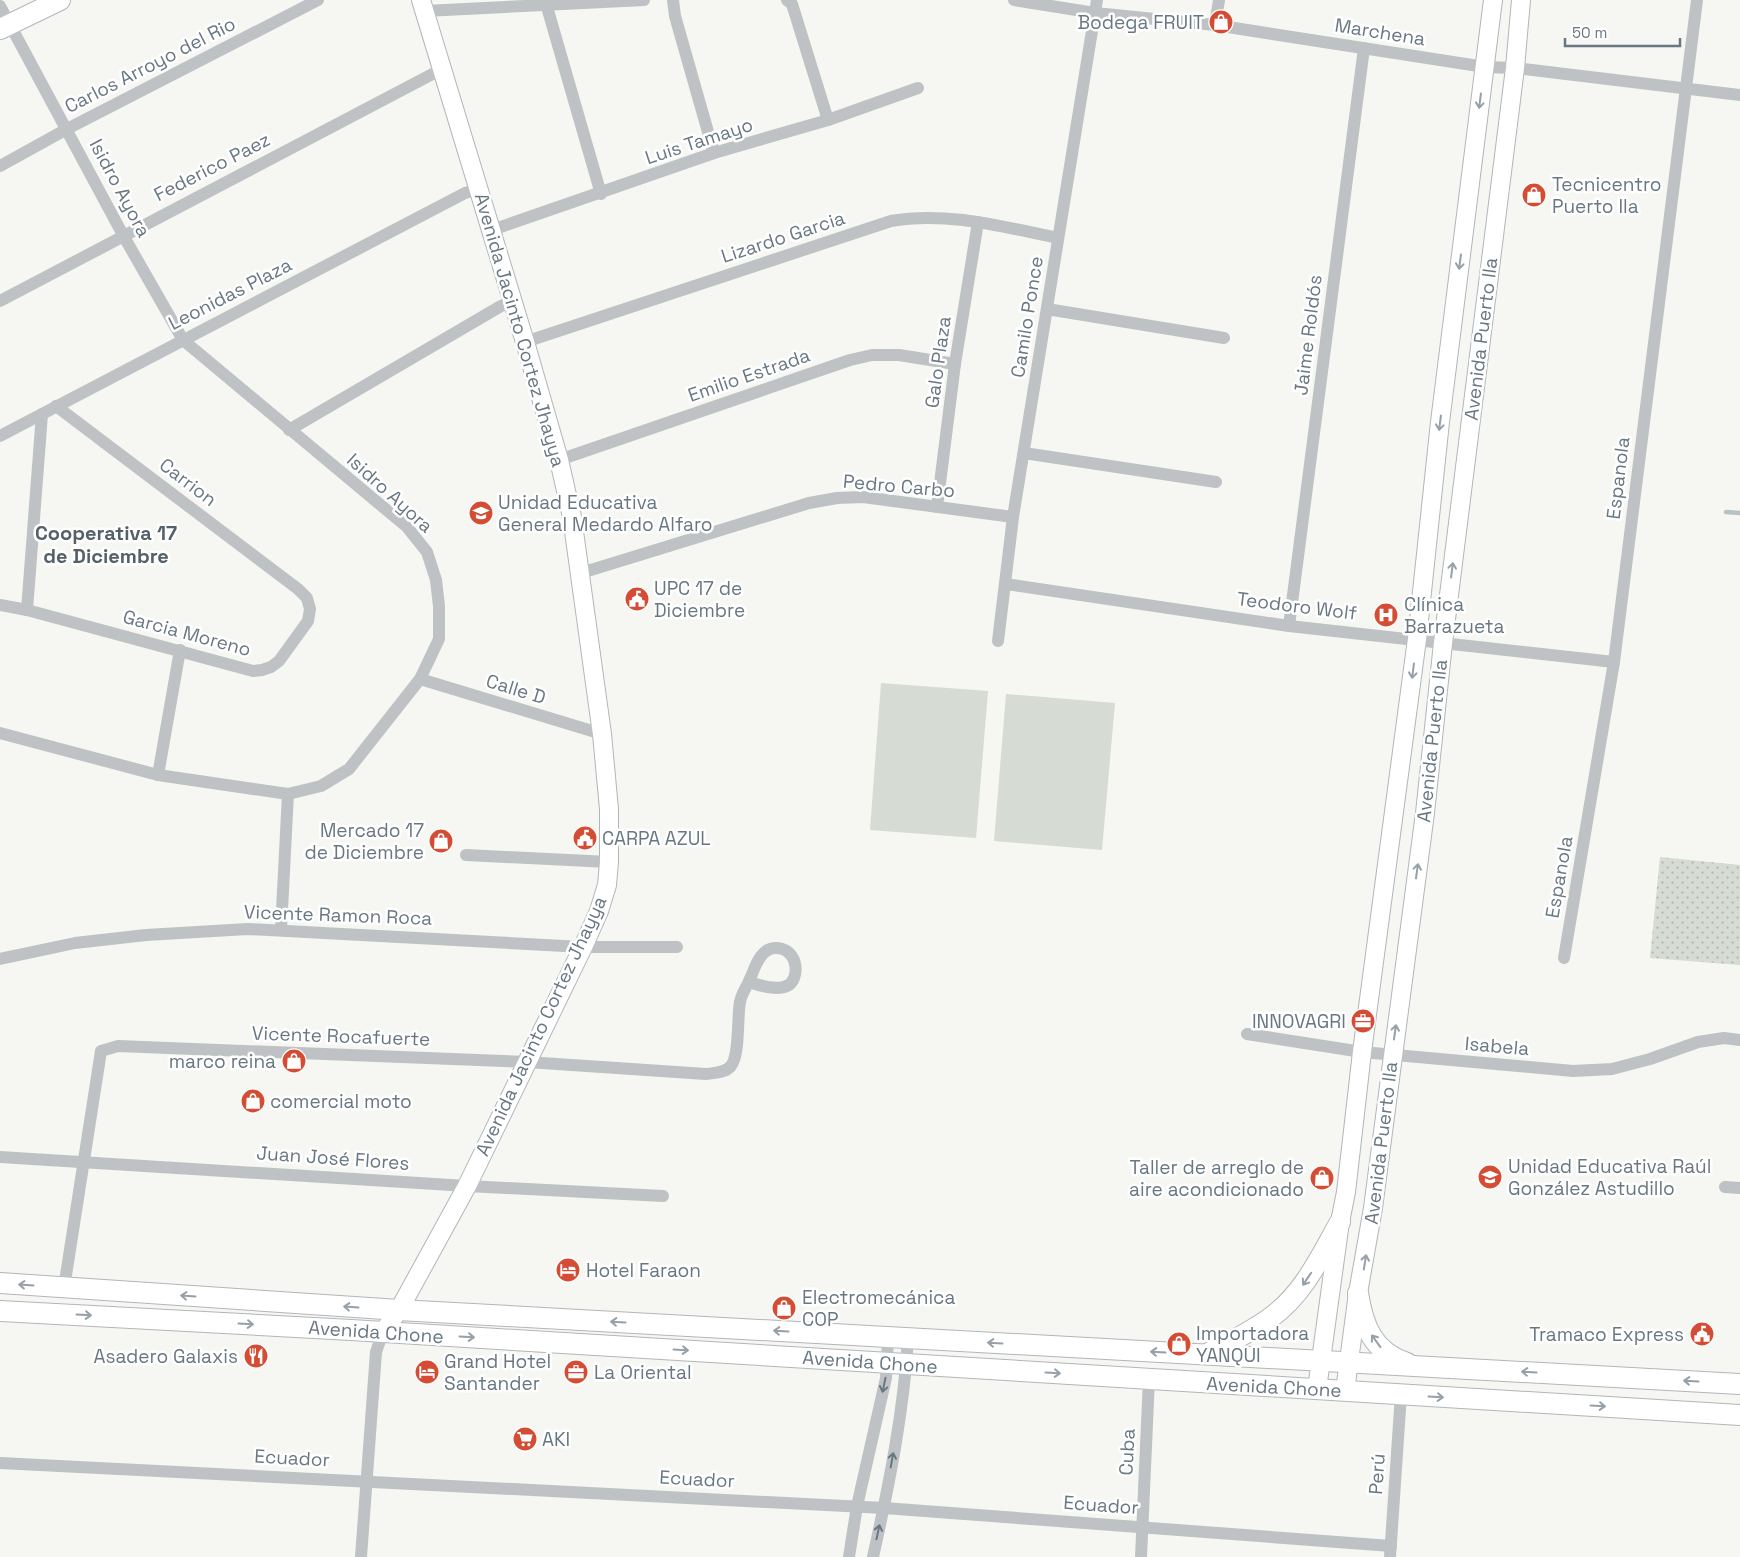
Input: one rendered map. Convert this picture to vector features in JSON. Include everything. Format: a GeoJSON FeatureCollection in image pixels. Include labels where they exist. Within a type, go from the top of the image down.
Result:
{"type":"FeatureCollection","features":[{"type":"Feature","properties":{"kind":"main road"},"geometry":{"type":"LineString","coordinates":[[5,26],[60,0]]}},
{"type":"Feature","properties":{"kind":"main road"},"geometry":{"type":"LineString","coordinates":[[1206,1354],[1271,1318],[1286,1304],[1305,1283],[1340,1222]]}},
{"type":"Feature","properties":{"kind":"main road","name":"Avenida Chone"},"geometry":{"type":"LineString","coordinates":[[0,1283],[399,1310],[1740,1384]]}},
{"type":"Feature","properties":{"kind":"main road"},"geometry":{"type":"LineString","coordinates":[[1358,1293],[1362,1315],[1372,1337],[1382,1350],[1394,1358],[1416,1366]]}},
{"type":"Feature","properties":{"kind":"main road","name":"Avenida Chone"},"geometry":{"type":"LineString","coordinates":[[0,1311],[383,1332],[1740,1415]]}},
{"type":"Feature","properties":{"kind":"street","name":"Carlos Arroyo del Rio"},"geometry":{"type":"LineString","coordinates":[[0,166],[67,129],[318,0]]}},
{"type":"Feature","properties":{"kind":"street"},"geometry":{"type":"LineString","coordinates":[[423,6],[644,0]]}},
{"type":"Feature","properties":{"kind":"street"},"geometry":{"type":"LineString","coordinates":[[673,0],[714,153]]}},
{"type":"Feature","properties":{"kind":"street"},"geometry":{"type":"LineString","coordinates":[[787,0],[792,4],[828,120]]}},
{"type":"Feature","properties":{"kind":"street"},"geometry":{"type":"LineString","coordinates":[[1215,25],[1219,0]]}},
{"type":"Feature","properties":{"kind":"street","name":"Avenida Puerto Ila"},"geometry":{"type":"LineString","coordinates":[[1317,1389],[1340,1222],[1346,1192],[1362,1052],[1417,639],[1440,422],[1493,0]]}},
{"type":"Feature","properties":{"kind":"street","name":"Avenida Puerto Ila"},"geometry":{"type":"LineString","coordinates":[[1345,1391],[1358,1293],[1373,1208],[1425,813],[1443,643],[1515,68],[1521,0]]}},
{"type":"Feature","properties":{"kind":"street","name":"Espanola"},"geometry":{"type":"LineString","coordinates":[[1564,958],[1614,662],[1697,0]]}},
{"type":"Feature","properties":{"kind":"street","name":"Marchena"},"geometry":{"type":"LineString","coordinates":[[1021,1],[1096,6],[1485,66],[1740,95]]}},
{"type":"Feature","properties":{"kind":"street"},"geometry":{"type":"LineString","coordinates":[[546,2],[601,194]]}},
{"type":"Feature","properties":{"kind":"street","name":"Isidro Ayora"},"geometry":{"type":"LineString","coordinates":[[0,6],[5,26],[67,129],[123,235],[183,340],[407,528],[427,552],[436,580],[439,606],[439,639],[420,680],[349,770],[322,786],[288,794],[158,775],[0,733]]}},
{"type":"Feature","properties":{"kind":"street","name":"Avenida Jacinto Cortez Jhayya"},"geometry":{"type":"LineString","coordinates":[[383,1332],[399,1310],[467,1186],[583,947],[599,911],[606,885],[609,862],[609,809],[602,734],[572,517],[559,460],[525,342],[423,6]]}},
{"type":"Feature","properties":{"kind":"street","name":"Camilo Ponce"},"geometry":{"type":"LineString","coordinates":[[998,641],[1024,452],[1096,6]]}},
{"type":"Feature","properties":{"kind":"street","name":"Jaime Roldós"},"geometry":{"type":"LineString","coordinates":[[1289,626],[1364,48]]}},
{"type":"Feature","properties":{"kind":"street","name":"Federico Paez"},"geometry":{"type":"LineString","coordinates":[[0,301],[442,69]]}},
{"type":"Feature","properties":{"kind":"street","name":"Luis Tamayo"},"geometry":{"type":"LineString","coordinates":[[492,230],[601,194],[714,153],[828,120],[918,88]]}},
{"type":"Feature","properties":{"kind":"street","name":"Leonidas Plaza"},"geometry":{"type":"LineString","coordinates":[[0,436],[465,193],[478,189]]}},
{"type":"Feature","properties":{"kind":"street","name":"Lizardo Garcia"},"geometry":{"type":"LineString","coordinates":[[525,342],[890,221],[926,217],[978,222],[1058,238]]}},
{"type":"Feature","properties":{"kind":"street","name":"Galo Plaza"},"geometry":{"type":"LineString","coordinates":[[937,507],[955,364],[978,222]]}},
{"type":"Feature","properties":{"kind":"street"},"geometry":{"type":"LineString","coordinates":[[289,430],[501,306],[513,301]]}},
{"type":"Feature","properties":{"kind":"street"},"geometry":{"type":"LineString","coordinates":[[1047,309],[1224,338]]}},
{"type":"Feature","properties":{"kind":"street","name":"Emilio Estrada"},"geometry":{"type":"LineString","coordinates":[[559,460],[850,360],[872,355],[899,355],[955,364]]}},
{"type":"Feature","properties":{"kind":"street","name":"Carrion"},"geometry":{"type":"LineString","coordinates":[[56,406],[298,589]]}},
{"type":"Feature","properties":{"kind":"street"},"geometry":{"type":"LineString","coordinates":[[27,610],[42,414]]}},
{"type":"Feature","properties":{"kind":"street"},"geometry":{"type":"LineString","coordinates":[[1024,452],[1216,482]]}},
{"type":"Feature","properties":{"kind":"street","name":"Pedro Carbo"},"geometry":{"type":"LineString","coordinates":[[581,573],[809,503],[837,498],[864,497],[1014,517]]}},
{"type":"Feature","properties":{"kind":"street","name":"Teodoro Wolf"},"geometry":{"type":"LineString","coordinates":[[1006,584],[1289,626],[1614,662]]}},
{"type":"Feature","properties":{"kind":"street","name":"Garcia Moreno"},"geometry":{"type":"LineString","coordinates":[[0,605],[27,610],[180,650],[252,671],[271,667],[308,621],[310,609],[307,598],[298,589]]}},
{"type":"Feature","properties":{"kind":"street"},"geometry":{"type":"LineString","coordinates":[[158,775],[180,650]]}},
{"type":"Feature","properties":{"kind":"street","name":"Calle D"},"geometry":{"type":"LineString","coordinates":[[420,680],[602,734]]}},
{"type":"Feature","properties":{"kind":"street"},"geometry":{"type":"LineString","coordinates":[[282,929],[288,794]]}},
{"type":"Feature","properties":{"kind":"street"},"geometry":{"type":"LineString","coordinates":[[466,856],[609,862]]}},
{"type":"Feature","properties":{"kind":"street","name":"Vicente Ramon Roca"},"geometry":{"type":"LineString","coordinates":[[2,959],[75,942],[248,928],[583,947],[677,947]]}},
{"type":"Feature","properties":{"kind":"street"},"geometry":{"type":"LineString","coordinates":[[0,972],[2,959]]}},
{"type":"Feature","properties":{"kind":"street","name":"Vicente Rocafuerte"},"geometry":{"type":"LineString","coordinates":[[64,1288],[101,1051],[118,1046],[527,1062],[706,1074],[721,1072],[730,1066],[735,1055],[740,1000],[749,982]]}},
{"type":"Feature","properties":{"kind":"street","name":"Isabela"},"geometry":{"type":"LineString","coordinates":[[1247,1034],[1392,1056],[1573,1071],[1612,1069],[1650,1059],[1698,1042],[1724,1038],[1740,1040]]}},
{"type":"Feature","properties":{"kind":"street","name":"Juan José Flores"},"geometry":{"type":"LineString","coordinates":[[0,1157],[467,1186],[663,1196]]}},
{"type":"Feature","properties":{"kind":"street"},"geometry":{"type":"LineString","coordinates":[[1725,1187],[1740,1188]]}},
{"type":"Feature","properties":{"kind":"street"},"geometry":{"type":"LineString","coordinates":[[361,1557],[376,1352],[383,1332]]}},
{"type":"Feature","properties":{"kind":"street"},"geometry":{"type":"LineString","coordinates":[[873,1557],[884,1508],[905,1379],[897,1364],[898,1337]]}},
{"type":"Feature","properties":{"kind":"street"},"geometry":{"type":"LineString","coordinates":[[849,1557],[858,1506],[886,1378],[897,1364],[898,1337]]}},
{"type":"Feature","properties":{"kind":"street","name":"Cuba"},"geometry":{"type":"LineString","coordinates":[[1141,1557],[1149,1379]]}},
{"type":"Feature","properties":{"kind":"street","name":"Perú"},"geometry":{"type":"LineString","coordinates":[[1390,1551],[1401,1394]]}},
{"type":"Feature","properties":{"kind":"street","name":"Ecuador"},"geometry":{"type":"LineString","coordinates":[[0,1463],[858,1506],[1142,1526],[1390,1551]]}},
{"type":"Feature","properties":{"kind":"shaded area"},"geometry":{"type":"Polygon","coordinates":[[[881,683],[988,691],[976,838],[870,830],[881,683]]]}},
{"type":"Feature","properties":{"kind":"shaded area"},"geometry":{"type":"Polygon","coordinates":[[[1006,694],[1115,703],[1102,850],[994,841],[1006,694]]]}},
{"type":"Feature","properties":{"kind":"shaded area"},"geometry":{"type":"Polygon","coordinates":[[[1660,857],[1740,865],[1740,965],[1650,958],[1660,857]]]}},
{"type":"Feature","properties":{"kind":"waterway"},"geometry":{"type":"LineString","coordinates":[[1726,512],[1740,513]]}},
{"type":"Feature","properties":{"kind":"place","name":"Bodega FRUIT"},"geometry":{"type":"Point","coordinates":[1221,22]}},
{"type":"Feature","properties":{"kind":"place","name":"Tecnicentro Puerto Ila"},"geometry":{"type":"Point","coordinates":[1534,195]}},
{"type":"Feature","properties":{"kind":"place","name":"Unidad Educativa General Medardo Alfaro"},"geometry":{"type":"Point","coordinates":[481,513]}},
{"type":"Feature","properties":{"kind":"place","name":"UPC 17 de Diciembre"},"geometry":{"type":"Point","coordinates":[637,599]}},
{"type":"Feature","properties":{"kind":"place","name":"Clínica Barrazueta"},"geometry":{"type":"Point","coordinates":[1386,615]}},
{"type":"Feature","properties":{"kind":"place","name":"CARPA AZUL"},"geometry":{"type":"Point","coordinates":[585,838]}},
{"type":"Feature","properties":{"kind":"place","name":"Mercado 17 de Diciembre"},"geometry":{"type":"Point","coordinates":[441,841]}},
{"type":"Feature","properties":{"kind":"place","name":"INNOVAGRI"},"geometry":{"type":"Point","coordinates":[1363,1021]}},
{"type":"Feature","properties":{"kind":"place","name":"marco reina"},"geometry":{"type":"Point","coordinates":[294,1061]}},
{"type":"Feature","properties":{"kind":"place","name":"comercial moto"},"geometry":{"type":"Point","coordinates":[253,1101]}},
{"type":"Feature","properties":{"kind":"place","name":"Unidad Educativa Raúl González Astudillo"},"geometry":{"type":"Point","coordinates":[1490,1177]}},
{"type":"Feature","properties":{"kind":"place","name":"Taller de arreglo de aire acondicionado"},"geometry":{"type":"Point","coordinates":[1322,1178]}},
{"type":"Feature","properties":{"kind":"place","name":"Hotel Faraon"},"geometry":{"type":"Point","coordinates":[568,1270]}},
{"type":"Feature","properties":{"kind":"place","name":"Electromecánica COP"},"geometry":{"type":"Point","coordinates":[784,1308]}},
{"type":"Feature","properties":{"kind":"place","name":"Tramaco Express"},"geometry":{"type":"Point","coordinates":[1702,1334]}},
{"type":"Feature","properties":{"kind":"place","name":"Importadora YANQUI"},"geometry":{"type":"Point","coordinates":[1179,1344]}},
{"type":"Feature","properties":{"kind":"place","name":"Asadero Galaxis"},"geometry":{"type":"Point","coordinates":[256,1356]}},
{"type":"Feature","properties":{"kind":"place","name":"Grand Hotel Santander"},"geometry":{"type":"Point","coordinates":[427,1372]}},
{"type":"Feature","properties":{"kind":"place","name":"La Oriental"},"geometry":{"type":"Point","coordinates":[576,1372]}},
{"type":"Feature","properties":{"kind":"place","name":"AKI"},"geometry":{"type":"Point","coordinates":[525,1439]}},
{"type":"Feature","properties":{"kind":"district","name":"Cooperativa 17 de Diciembre"},"geometry":{"type":"Point","coordinates":[106,544]}}]}
